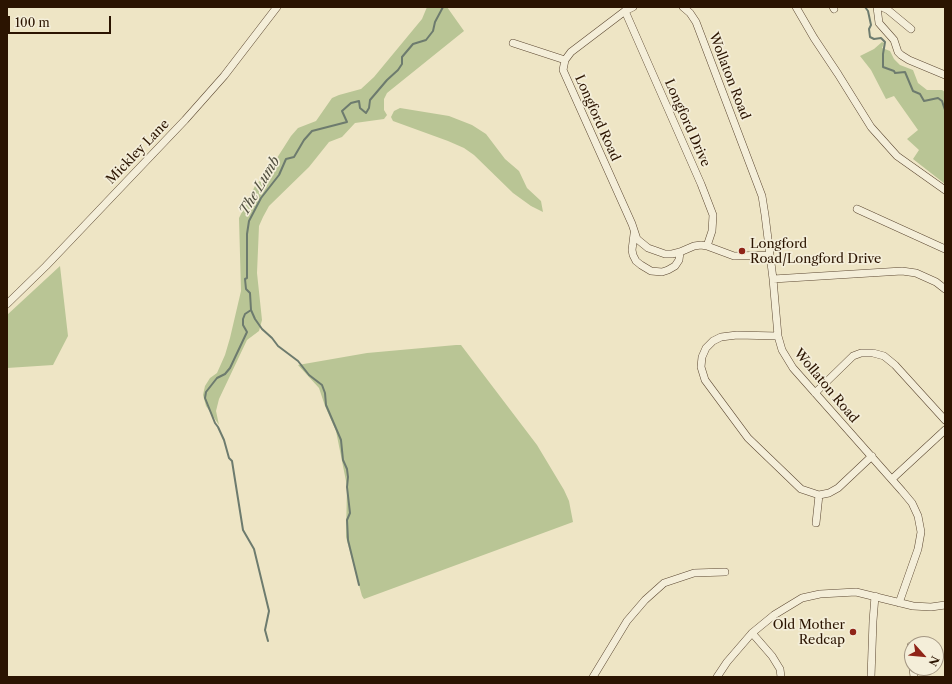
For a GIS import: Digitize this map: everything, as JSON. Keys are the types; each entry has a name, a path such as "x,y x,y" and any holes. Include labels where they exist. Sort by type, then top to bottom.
{"street":[{"name":"Mickley Lane","path":"7,304 46,266 185,120 224,76 277,7"},
{"path":"625,11 633,7"},
{"name":"Wollaton Road","path":"683,7 690,13 696,22 762,196 773,279 778,336 782,350 787,360 815,393 912,503 918,516 921,532 918,549 899,603"},
{"path":"796,7 871,127 897,156 945,190"},
{"path":"877,7 879,22 894,40 898,52 909,60 945,76"},
{"path":"882,7 888,10 911,29"},
{"name":"Longford Road","path":"625,11 570,52 565,60 563,70 632,224 637,239 641,244 648,248 665,254 680,252 694,246 707,246 734,256 770,255"},
{"name":"Longford Drive","path":"625,11 701,184 713,215 713,225 707,246"},
{"path":"513,43 565,60"},
{"path":"857,208 945,249"},
{"name":"Longford Road","path":"634,233 632,250 633,255 641,266 651,271 662,272 668,270 679,260 680,252"},
{"path":"773,279 902,271 916,273 945,288"},
{"path":"778,336 737,335 721,337 713,341 706,348 702,357 701,367 705,380 712,392 748,438 801,489 819,495 829,493 838,488 872,456"},
{"path":"815,393 853,356 862,353 873,353 884,356 895,365 945,420"},
{"path":"892,479 945,430"},
{"path":"816,523 819,495"},
{"path":"593,677 627,621 645,600 664,583 694,573 721,570"},
{"path":"717,677 727,662 752,633 774,615 802,598 820,594 856,592 899,603 931,607 945,605"},
{"path":"871,677 873,621 876,596"},
{"path":"752,633 772,656 780,669 781,677"}],"green space":[{"path":"427,7 447,7 464,31 387,93 384,99 384,110 387,115 384,119 355,123 342,137 329,142 309,167 269,206 263,217 259,226 257,273 262,320 259,331 247,340 219,399 216,411 219,425 206,406 203,395 205,386 210,378 217,373 225,355 241,291 239,218 255,186 270,169 291,136 298,128 316,121 332,98 361,89 374,77 422,19"},
{"path":"882,42 884,43 882,48 890,51 894,59 900,65 913,70 918,83 927,90 942,90 945,92 945,184 913,159 919,150 907,139 918,130 894,96 886,99 871,70 860,56 874,49"},
{"path":"400,108 449,116 472,125 486,134 505,159 519,171 527,188 541,201 543,212 531,206 513,193 474,155 464,148 393,121 391,117 394,111"},
{"path":"60,266 68,336 53,365 7,368 7,315"},
{"path":"461,345 537,445 564,490 569,501 573,522 364,599 346,537 347,486 336,431 319,388 298,365 367,353"}],"waterway":[{"name":"The Lumb","path":"359,585 348,540 347,520 350,513 347,487 348,477 347,469 343,460 341,440 326,405 325,393 322,385 309,375 298,361 278,346 255,319 251,310 250,293 246,289 245,279 247,278 247,234 249,221 261,198 279,175 286,159 294,157 304,140 312,131 347,122 342,111 351,103 359,101 360,108 366,113 369,108 370,100 402,64 402,57 413,44 426,40 433,31 435,22 443,7"},
{"path":"865,7 868,11 871,25 869,29 870,37 874,39 881,38 885,42 883,67 894,71 895,73 905,72 913,91 920,94 924,101 938,98 942,101 945,110"},
{"path":"251,310 245,314 243,319 243,325 247,332 230,368 225,374 217,378 206,392 205,398 224,440 229,458 232,461 243,530 254,549 269,611 265,630 268,641"}],"place":[{"name":"Longford Road/Longford Drive","path":"742,251"},
{"name":"Old Mother Redcap","path":"853,632"}]}
